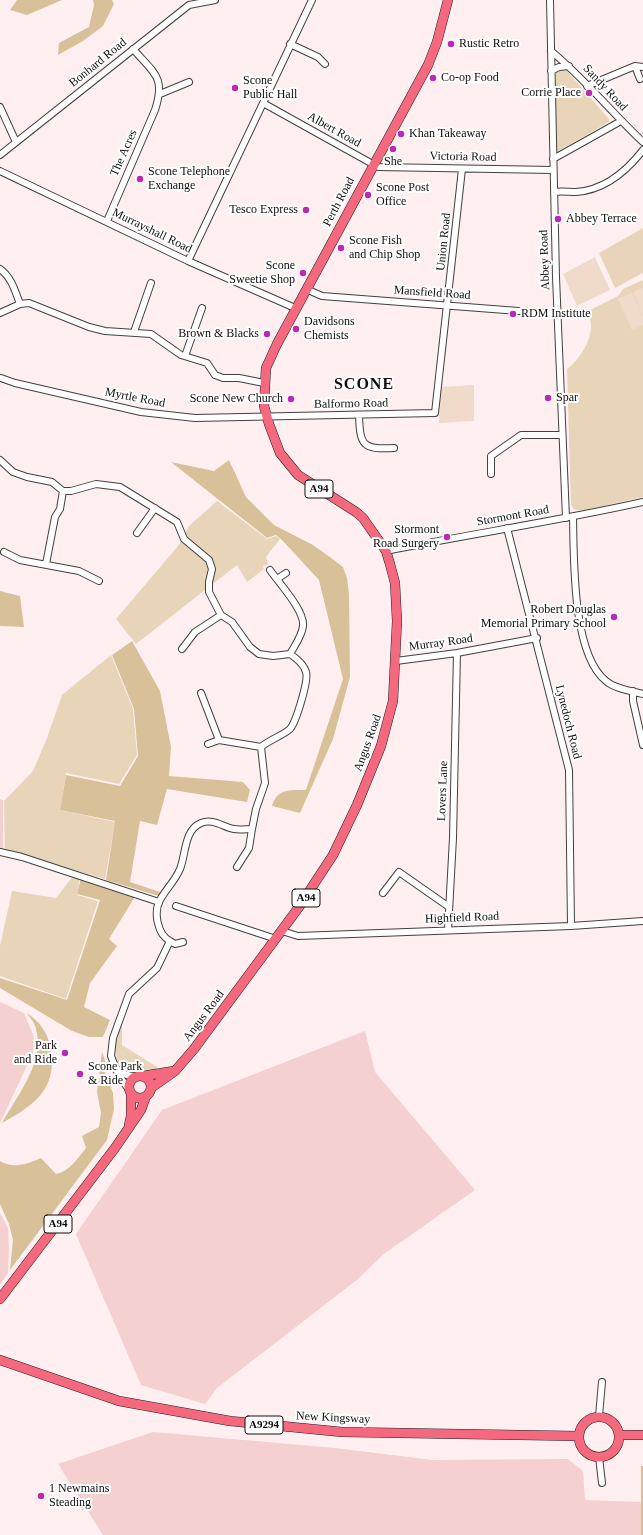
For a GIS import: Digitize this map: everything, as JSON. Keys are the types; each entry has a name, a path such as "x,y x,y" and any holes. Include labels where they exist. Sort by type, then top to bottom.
{"main road":[{"name":"Perth Road","path":"267,417 264,406 264,383 269,360 295,308 373,164 411,99 428,65 437,42 448,0"},
{"name":"Angus Road","path":"149,1092 175,1071 194,1049 279,935 323,872 357,805 388,726 393,701 396,661 397,600 395,584 386,551 373,531 356,512 305,481 290,467 278,448 267,417"},
{"path":"139,1077 175,1071"},
{"path":"130,1092 140,1098 149,1092 149,1081 139,1077"},
{"name":"A94","path":"127,1131 131,1116 129,1084 139,1077"},
{"name":"A94","path":"0,1299 127,1131 141,1110 149,1092"},
{"name":"New Kingsway","path":"0,1360 119,1401 230,1421 342,1432 578,1436"},
{"path":"599,1416 610,1420 618,1429 619,1435 616,1448 599,1457 587,1453 579,1442 578,1436 587,1420 599,1416"},
{"path":"619,1435 643,1435"}],"street":[{"name":"Bonhard Road","path":"0,155 189,5 215,0"},
{"path":"188,261 312,0"},
{"name":"Abbey Road","path":"550,0 553,170 566,518"},
{"path":"290,44 316,56 325,64"},
{"path":"133,49 157,79 160,86 160,94 189,82"},
{"name":"Sandy Road","path":"551,51 569,66 643,142"},
{"name":"Sandy Road","path":"551,71 559,67 569,66"},
{"path":"635,66 640,80"},
{"path":"587,86 635,66 643,67"},
{"name":"The Acres","path":"107,221 155,110 160,94"},
{"name":"Albert Road","path":"263,103 373,164"},
{"path":"0,107 16,142"},
{"path":"553,159 621,121"},
{"path":"554,192 585,191 609,183 630,167 643,150"},
{"name":"Victoria Road","path":"373,164 378,167 553,170"},
{"name":"Union Road","path":"436,413 462,169"},
{"name":"Murrayshall Road","path":"0,171 188,261 295,308"},
{"path":"0,269 6,273 13,283 20,304"},
{"path":"134,332 151,283"},
{"name":"Mansfield Road","path":"306,289 322,296 448,304 558,314"},
{"path":"0,313 20,304 30,303 89,327 105,331 151,334 185,356 207,363 215,375 223,378 239,378 264,383"},
{"path":"185,356 202,308"},
{"name":"Myrtle Road","path":"1,378 15,383 141,412 195,418 267,417"},
{"name":"Balformo Road","path":"267,417 436,413"},
{"path":"359,415 360,431 365,444 373,448 394,448"},
{"path":"491,474 491,456 521,435 562,435"},
{"path":"0,460 13,472 26,477 52,482 63,491 71,491 96,484 120,487 177,522 184,539 209,560 212,569 209,582 209,592 221,614 232,622 250,647 259,654 273,656 290,654 299,660 306,672 305,686 295,720 290,729 261,748 219,740 208,744"},
{"path":"46,564 55,517 60,509 63,491"},
{"name":"Stormont Road","path":"386,551 507,528 573,518 643,502"},
{"path":"136,533 155,508"},
{"path":"573,518 574,586 583,635 590,659 597,673 607,682 643,694"},
{"name":"Lynedoch Road","path":"507,528 569,770 571,926"},
{"path":"4,552 20,560 80,571 99,581"},
{"path":"270,570 302,615 303,625 301,636 290,654"},
{"path":"277,580 286,573"},
{"path":"182,649 195,632 221,614"},
{"name":"Murray Road","path":"396,661 457,653 536,638"},
{"name":"Lovers Lane","path":"448,930 453,838 457,653"},
{"path":"633,691 633,701 643,745"},
{"path":"201,693 219,740"},
{"path":"236,867 249,848 256,809 265,783 261,748"},
{"path":"183,942 175,944 162,935 159,929 159,902 176,876 188,836 200,823 208,822 234,829 252,829"},
{"path":"0,852 22,857 159,902"},
{"path":"383,892 399,872 449,907"},
{"name":"Highfield Road","path":"176,906 279,935 298,936 571,926 643,921"},
{"path":"130,1092 111,1056 112,1045 127,998 135,988 157,968 170,941"},
{"path":"116,1068 124,1074 139,1077"},
{"path":"599,1416 602,1382"},
{"path":"599,1457 602,1483"}],"shaded area":[{"path":"17,0 62,0 27,15 10,10"},
{"path":"93,0 112,0 114,4 103,26 83,41 58,55 59,43 89,27 94,5"},
{"path":"560,70 567,71 609,119 609,122 555,153 553,76"},
{"path":"643,228 643,273 615,288 599,253"},
{"path":"595,257 610,290 577,306 563,274"},
{"path":"643,280 643,497 585,510 575,510 571,505 567,369 580,356 587,344 591,326 588,311 618,296 623,289"},
{"path":"643,288 643,316 633,292"},
{"path":"632,293 643,317 643,325 632,330 618,299"},
{"path":"474,385 474,421 439,423 440,387"},
{"path":"229,460 246,497 274,525 313,545 330,557 343,567 347,578 349,594 350,677 333,739 300,813 272,806 277,796 285,791 306,790 343,679 319,580 276,535 267,538 171,462 214,471"},
{"path":"217,501 267,539 276,536 280,539 266,557 268,564 263,566 264,569 247,582 237,565 136,644 116,619 178,546 189,526"},
{"path":"0,591 20,596 24,627 0,626"},
{"path":"132,641 160,691 171,747 169,776 243,782 250,790 247,802 167,789 157,825 140,821 130,882 160,892 159,896 106,880 115,821 60,810 66,775 120,786 138,756 134,709 112,655"},
{"path":"111,655 133,709 137,755 119,784 66,773 60,810 115,822 105,879 5,850 4,801 33,771 47,738 62,695"},
{"path":"0,799 3,800 3,850 0,854"},
{"path":"73,876 80,878 77,895 98,901 66,999 0,976 0,946 12,891 56,898"},
{"path":"81,878 136,895 109,939 117,946 90,983 84,1007 110,1020 103,1037 89,1037 72,1031 0,988 0,978 67,1000 100,900 77,894"},
{"path":"0,1002 24,1013 34,1037 33,1053 0,1123"},
{"path":"27,1013 40,1025 48,1038 52,1064 50,1076 46,1086 33,1103 2,1123 22,1090 37,1054 38,1041 36,1029"},
{"path":"122,1024 122,1045 157,1067 156,1070 129,1071 117,1061 115,1042"},
{"path":"365,1031 375,1072 475,1190 385,1253 358,1279 217,1388 205,1404 141,1385 76,1234 162,1110"},
{"path":"102,1052 105,1060 104,1070 113,1093 114,1109 107,1140 10,1270 13,1240 9,1224 0,1204 0,1161 10,1165 20,1165 41,1158 56,1174 73,1164 86,1148 82,1136 99,1127 101,1113 97,1092"},
{"path":"0,1213 8,1228 9,1248 8,1273 0,1285"},
{"path":"153,1432 335,1448 433,1460 568,1459 583,1471 585,1500 641,1502 641,1535 103,1535 58,1464"},
{"path":"641,1466 643,1466 643,1535 641,1535"}],"place":[{"name":"Rustic Retro","path":"451,44"},
{"name":"Co-op Food","path":"433,78"},
{"name":"Scone Public Hall","path":"235,88"},
{"name":"Corrie Place","path":"589,93"},
{"name":"Khan Takeaway","path":"401,134"},
{"name":"She","path":"393,149"},
{"name":"Scone Telephone Exchange","path":"140,179"},
{"name":"Scone Post Office","path":"368,195"},
{"name":"Tesco Express","path":"306,210"},
{"name":"Abbey Terrace","path":"558,219"},
{"name":"Scone Fish and Chip Shop","path":"341,248"},
{"name":"Scone Sweetie Shop","path":"303,273"},
{"name":"RDM Institute","path":"513,314"},
{"name":"Davidsons Chemists","path":"296,329"},
{"name":"Brown & Blacks","path":"267,334"},
{"name":"Spar","path":"548,398"},
{"name":"Scone New Church","path":"291,399"},
{"name":"Stormont Road Surgery","path":"447,537"},
{"name":"Robert Douglas Memorial Primary School","path":"614,617"},
{"name":"Park and Ride","path":"65,1053"},
{"name":"Scone Park & Ride","path":"80,1074"},
{"name":"1 Newmains Steading","path":"41,1496"}],"district":[{"name":"SCONE","path":"364,385"}]}
